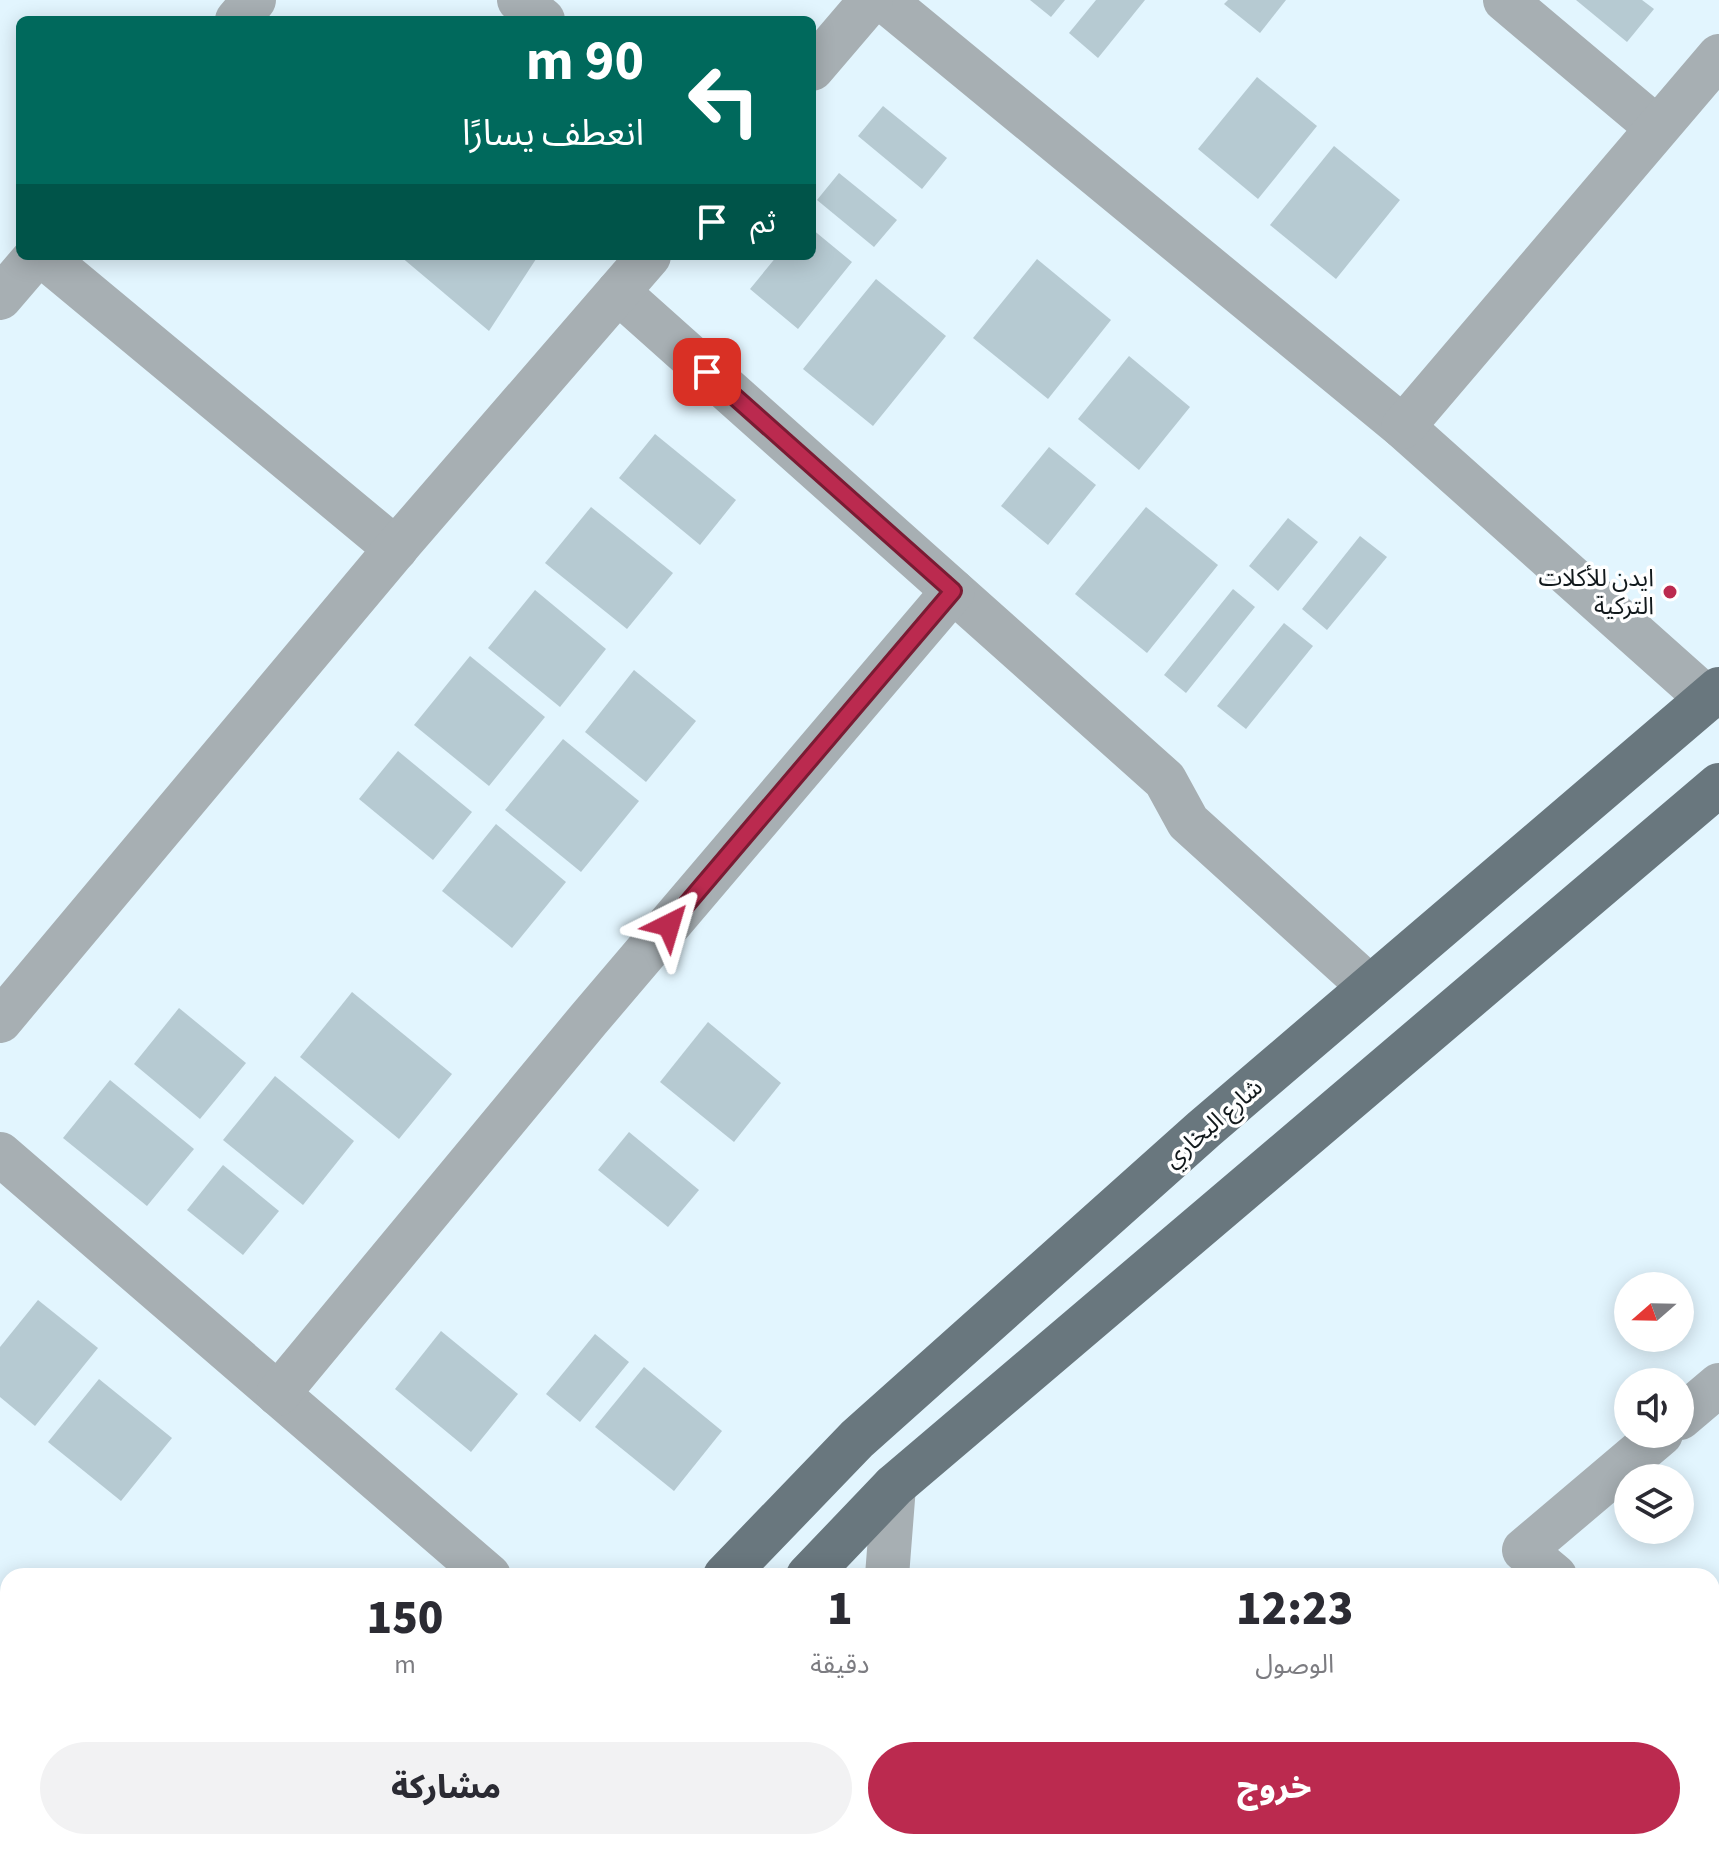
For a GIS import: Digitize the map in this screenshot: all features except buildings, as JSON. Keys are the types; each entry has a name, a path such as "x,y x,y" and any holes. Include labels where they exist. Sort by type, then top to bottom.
{"main road":[{"name":"شارع البخاري","path":"733,1568 857,1439 1204,1129 1713,694"},
{"path":"816,1568 894,1486 1719,785"}],"street":[{"path":"240,16 254,0"},
{"path":"519,0 538,16"},
{"path":"816,64 871,0"},
{"path":"884,0 1403,427 1713,694"},
{"path":"1505,0 1656,127"},
{"path":"1403,427 1719,56"},
{"path":"0,298 33,260"},
{"path":"48,260 396,549"},
{"path":"0,1021 396,549 646,260"},
{"path":"618,292 1165,780 1188,822 1370,987"},
{"path":"278,1394 588,1020 953,591"},
{"path":"0,1154 480,1568"},
{"path":"1694,1406 1719,1385"},
{"path":"1545,1568 1524,1550 1644,1448"},
{"path":"888,1568 894,1486"}],"place":[{"name":"ايدن للأكلات التركية","path":"1670,592"}],"route":[{"path":"669,925 953,591 707,372"}]}
